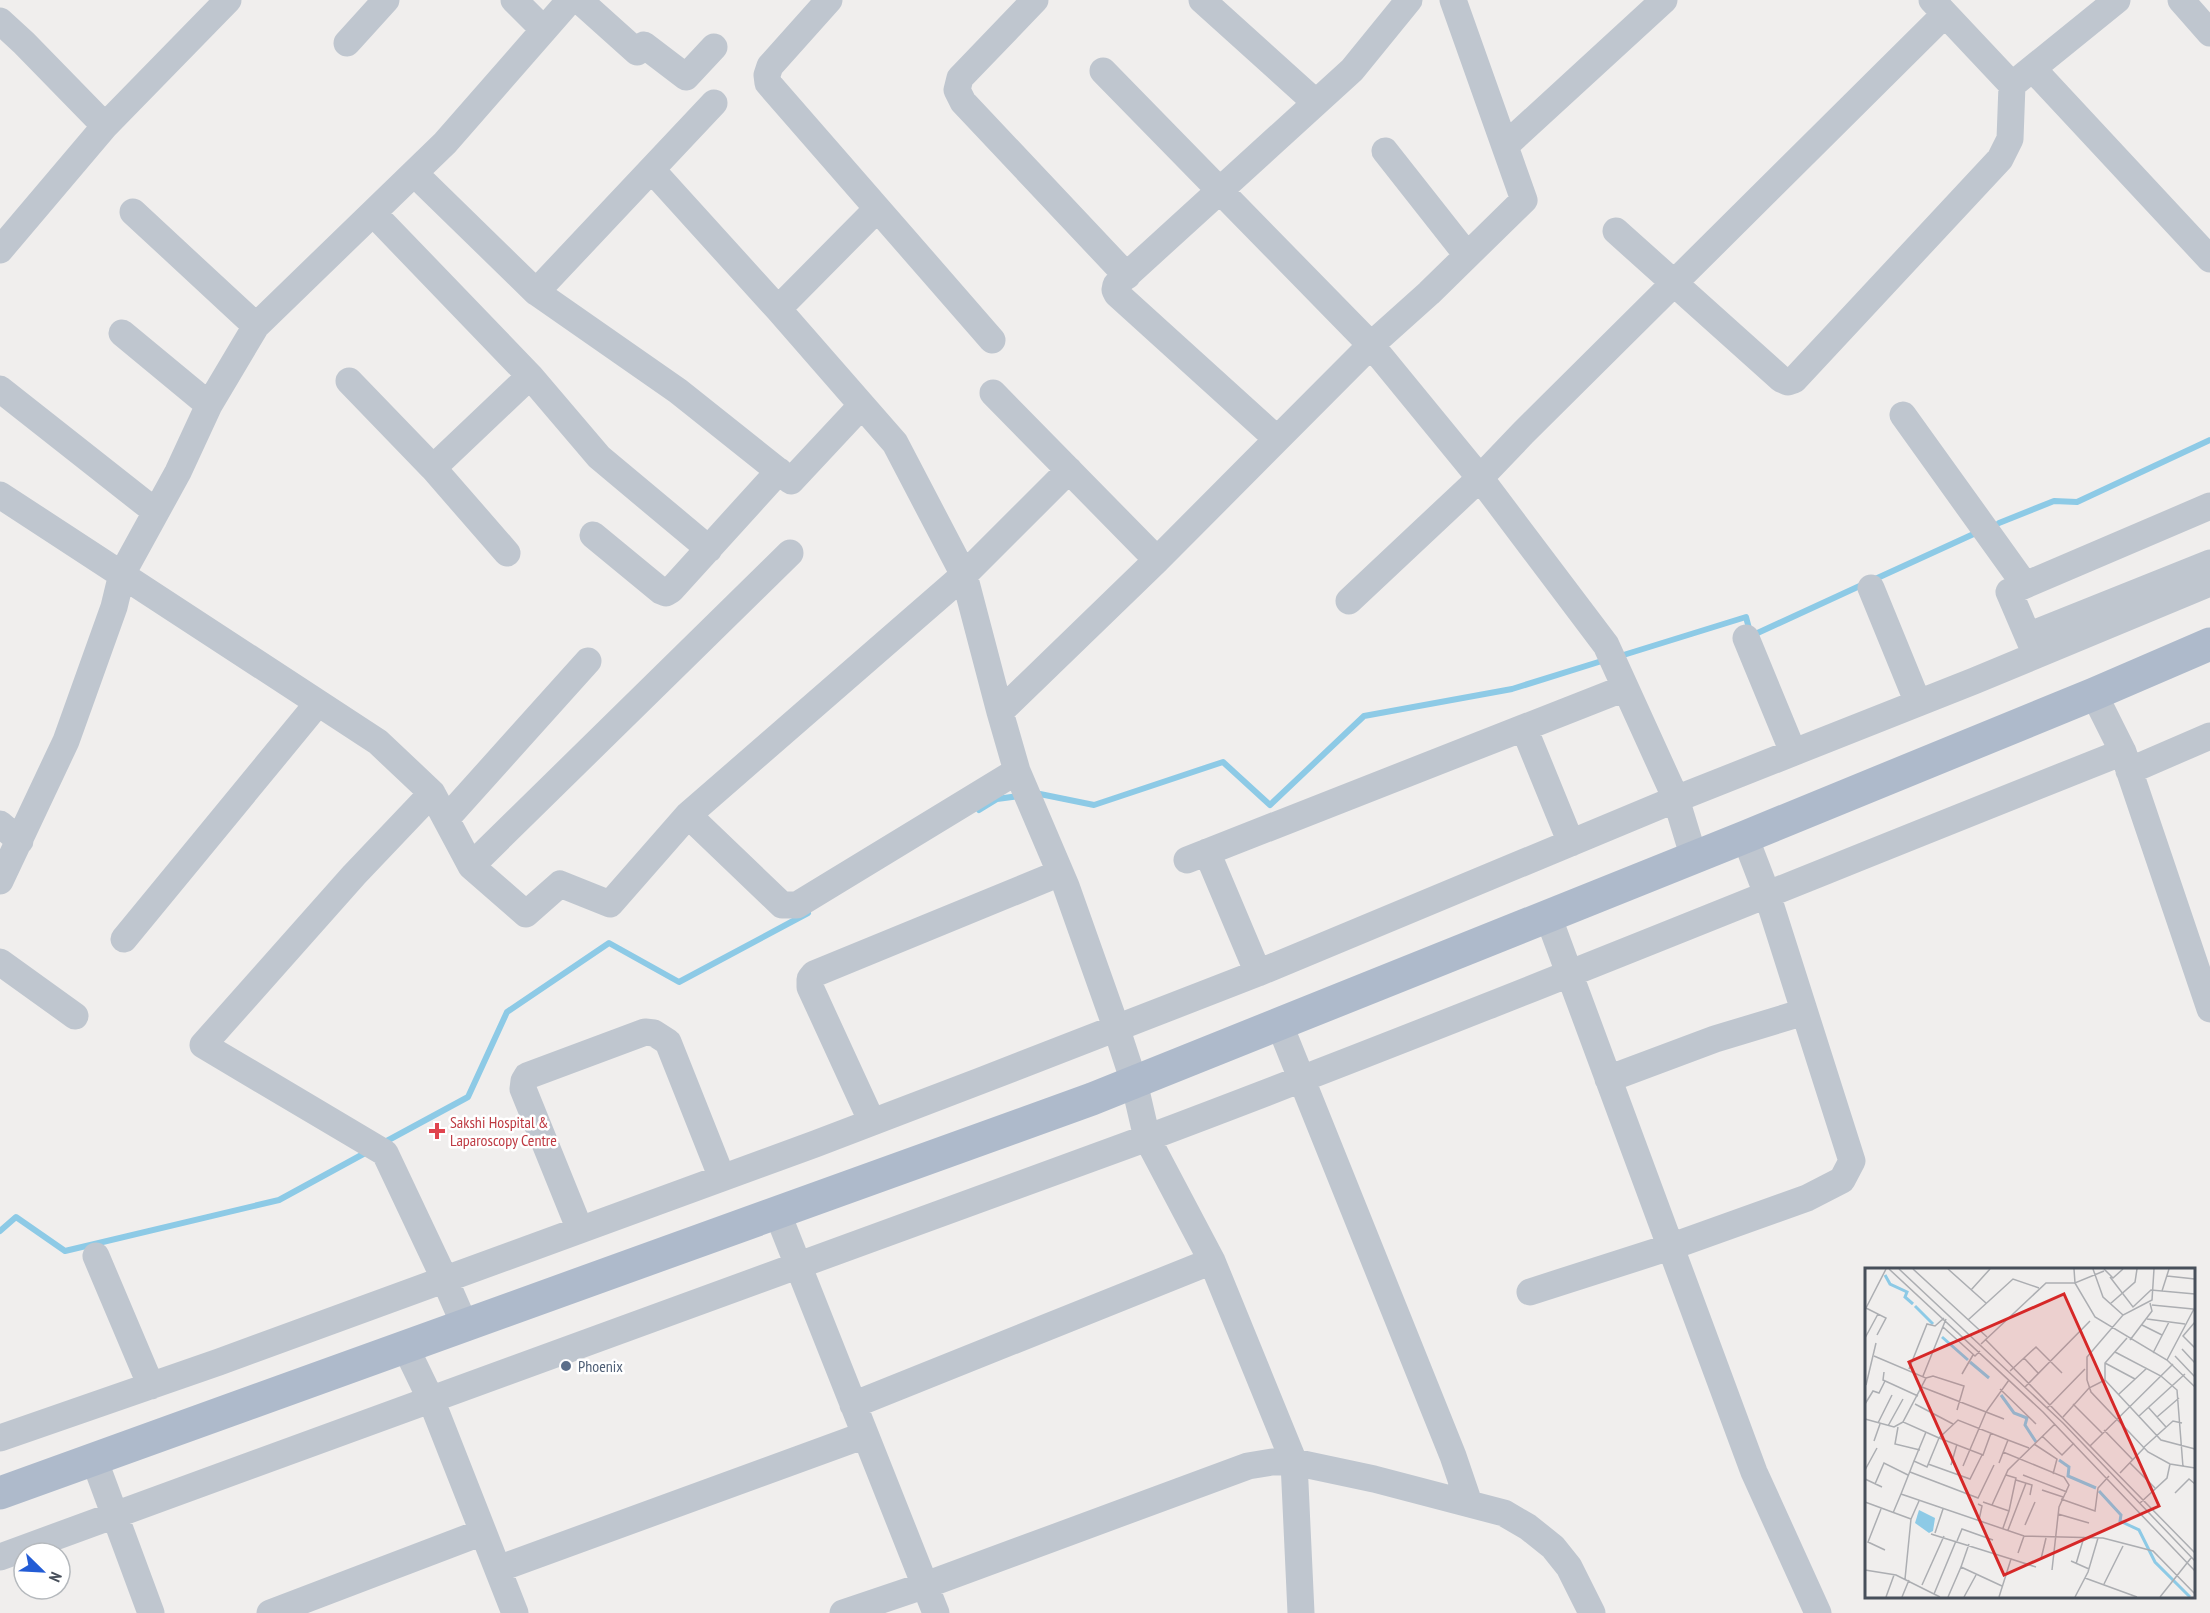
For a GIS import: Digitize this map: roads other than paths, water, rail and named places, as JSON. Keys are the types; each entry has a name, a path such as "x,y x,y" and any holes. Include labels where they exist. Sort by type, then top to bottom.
{"main road":[{"path":"0,1493 1134,1082 1694,858 2210,644"}],"street":[{"path":"0,250 105,126 228,0"},
{"path":"347,43 386,0"},
{"path":"514,0 544,30"},
{"path":"0,881 10,833 66,741 114,607 122,574 178,472 209,405 256,326 445,143 570,0"},
{"path":"579,0 637,52 644,45 686,77 714,47"},
{"path":"829,0 770,66 767,75 768,83 992,340"},
{"path":"1035,0 960,78 957,90 963,102 1127,276"},
{"path":"1202,0 1315,102"},
{"path":"1277,439 1114,290 1116,285 1218,190 1352,70 1409,0"},
{"path":"1000,712 1157,560 1371,345 1429,293 1524,200 1454,0"},
{"path":"1506,145 1664,0"},
{"path":"1616,231 1782,379 1788,382 1794,380 2000,159 2010,139 2023,77 2117,0"},
{"path":"2181,0 2210,33"},
{"path":"1349,601 1480,478 1676,283 1939,7 2023,77 2210,259"},
{"path":"0,21 105,126"},
{"path":"1103,71 1371,345 1480,478 1616,666 1676,799 1694,858"},
{"path":"536,292 714,103"},
{"path":"1384,151 1467,255"},
{"path":"652,170 896,443 964,575 1017,771 1060,873 1116,1027 1134,1082 1147,1138 1212,1262 1294,1462 1301,1613"},
{"path":"414,173 536,292 678,392 791,481 862,405"},
{"path":"778,309 877,209"},
{"path":"133,212 256,326"},
{"path":"373,213 530,376 599,457 709,549"},
{"path":"123,333 209,405"},
{"path":"433,468 530,376"},
{"path":"349,381 433,468 507,553"},
{"path":"0,389 156,512"},
{"path":"993,393 1157,560"},
{"path":"1903,415 2025,585"},
{"path":"0,495 378,742 432,793 471,866 526,914 560,884 610,904 688,815 964,575 1069,470"},
{"path":"593,535 661,591 666,592 671,590 779,471"},
{"path":"2032,646 2009,592 2210,506"},
{"path":"471,866 790,553"},
{"path":"0,1438 151,1386 722,1178 1258,973 1676,799 1918,703 2032,646 2210,563"},
{"path":"2032,646 2210,583"},
{"path":"1871,588 1918,703"},
{"path":"1746,638 1793,752"},
{"path":"446,819 588,661"},
{"path":"1258,973 1197,856 1524,728 1616,666"},
{"path":"2094,694 2126,761 2210,1009"},
{"path":"124,939 318,703"},
{"path":"1524,728 1571,843"},
{"path":"0,1557 432,1402 1147,1138 1767,894 2126,761 2210,736"},
{"path":"688,815 782,905 797,905 1017,771"},
{"path":"432,793 354,875 203,1046 385,1153 465,1326"},
{"path":"1530,1292 1670,1247 1807,1198 1842,1180 1852,1161 1767,894 1745,837"},
{"path":"872,1122 810,987 810,979 814,974 1060,873"},
{"path":"1548,916 1754,1472 1818,1613"},
{"path":"0,962 75,1016"},
{"path":"1608,1079 1715,1039 1804,1012"},
{"path":"1279,1023 1453,1456 1468,1503"},
{"path":"580,1230 523,1089 524,1081 527,1076 634,1036 645,1032 654,1033 668,1042 722,1178"},
{"path":"777,1212 936,1613"},
{"path":"96,1256 151,1386"},
{"path":"853,1406 1212,1262"},
{"path":"405,1346 432,1402 515,1613"},
{"path":"498,1569 865,1435"},
{"path":"94,1459 151,1613"},
{"path":"843,1613 926,1585 1248,1466 1294,1462 1504,1513 1528,1527 1553,1548 1569,1567 1592,1613"},
{"path":"270,1613 483,1532"}],"waterway":[{"path":"1999,523 2054,501 2077,502 2210,440"},
{"path":"1873,580 1978,532"},
{"path":"1617,657 1746,617 1751,636 1864,584"},
{"path":"1035,793 1094,805 1223,762 1270,805 1364,716 1512,689 1605,660"},
{"path":"979,810 997,799 1019,796"},
{"path":"383,1143 468,1097 507,1012 609,943 679,982 808,913"},
{"path":"0,1231 16,1217 65,1251 279,1200 367,1152"}],"place":[{"name":"Sakshi Hospital & Laparoscopy Centre","path":"437,1131"},
{"name":"Phoenix","path":"566,1366"}]}
